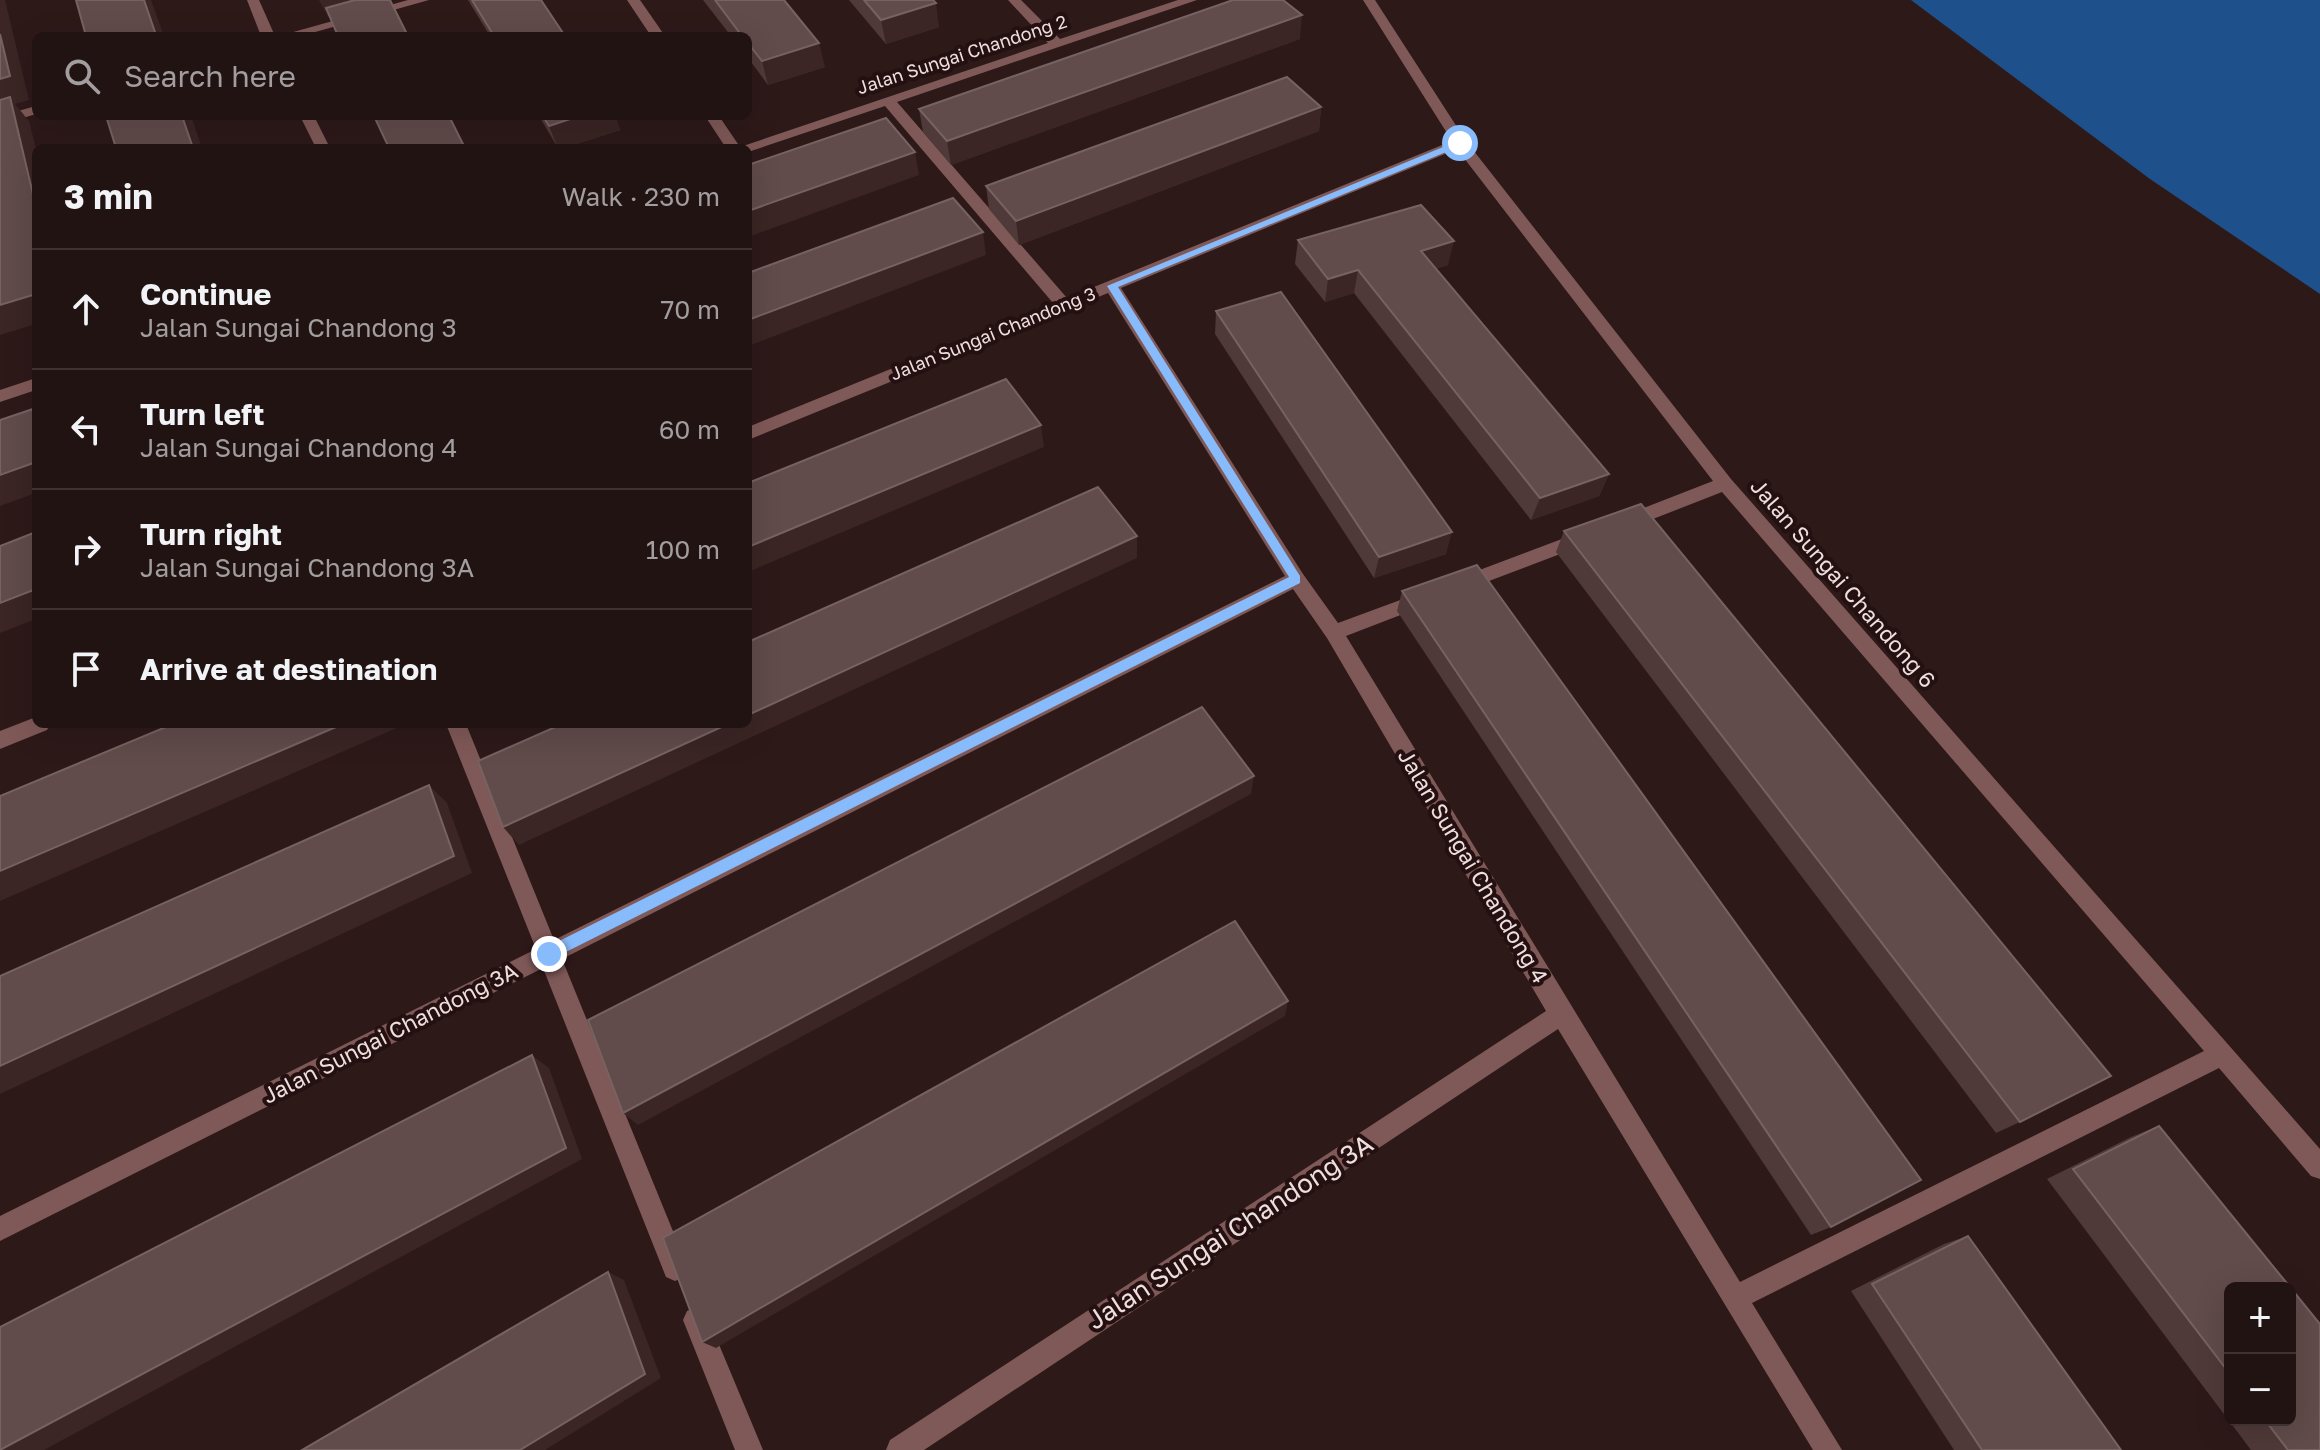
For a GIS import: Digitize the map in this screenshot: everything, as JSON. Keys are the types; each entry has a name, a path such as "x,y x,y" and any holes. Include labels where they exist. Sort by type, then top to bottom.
{"street":[{"path":"253,0 266,32"},
{"path":"301,32 423,0"},
{"path":"633,0 655,32"},
{"path":"1014,0 1057,44"},
{"name":"Jalan Sungai Chandong 2","path":"752,146 1191,0"},
{"name":"Jalan Sungai Chandong 6","path":"1369,0 1460,143 1725,484 2320,1167"},
{"path":"888,101 1064,305"},
{"path":"0,121 32,111"},
{"path":"309,120 321,144"},
{"path":"715,120 730,144"},
{"name":"Jalan Sungai Chandong 3","path":"752,432 1460,143"},
{"name":"Jalan Sungai Chandong 4","path":"1112,286 1296,579 1334,633 1561,1014 1828,1450"},
{"path":"0,396 32,385"},
{"path":"1334,633 1725,484"},
{"name":"Jalan Sungai Chandong 3A","path":"0,1229 1296,579"},
{"path":"0,740 32,727"},
{"path":"458,728 749,1450"},
{"name":"Jalan Sungai Chandong 3A","path":"900,1450 1561,1014"},
{"path":"1735,1298 2221,1055"}],"water":[{"path":"1911,0 2320,0 2320,294 2150,179"}],"building":[{"path":"76,0 144,0 155,32 85,32"},
{"path":"355,0 390,0 406,32 336,32 326,8"},
{"path":"472,0 541,0 562,32 492,32"},
{"path":"715,0 784,0 819,43 762,61 752,48 752,32 739,32"},
{"path":"864,0 933,0 936,3 881,20"},
{"path":"1233,0 1283,0 1302,15 947,141 919,109"},
{"path":"0,34 10,76 0,79"},
{"path":"1287,77 1321,107 1016,221 986,186"},
{"path":"10,97 32,190 32,295 0,305 0,100"},
{"path":"886,118 915,152 752,210 752,164"},
{"path":"107,120 183,120 192,144 115,144"},
{"path":"376,120 451,120 463,144 387,144"},
{"path":"545,120 567,120 549,126"},
{"path":"953,198 983,232 752,319 752,272"},
{"path":"1421,205 1454,241 1421,251 1609,474 1540,498 1358,270 1328,279 1298,240"},
{"path":"1281,292 1452,532 1379,557 1216,311"},
{"path":"1006,379 1041,425 752,545 752,481"},
{"path":"32,409 32,463 0,475 0,420"},
{"path":"1098,487 1137,536 752,713 752,640"},
{"path":"1641,504 2111,1076 2020,1122 1564,531"},
{"path":"32,534 32,591 0,603 0,546"},
{"path":"1477,565 1921,1180 1831,1227 1402,591"},
{"path":"1202,707 1254,776 623,1113 588,1020"},
{"path":"163,728 334,728 0,871 0,796"},
{"path":"553,728 719,728 503,827 478,761"},
{"path":"429,785 454,856 0,1066 0,976"},
{"path":"1235,921 1288,1001 702,1342 663,1238"},
{"path":"532,1055 566,1148 0,1450 0,1327"},
{"path":"2159,1126 2286,1282 2224,1282 2224,1366 2073,1169"},
{"path":"1968,1236 2121,1450 1982,1450 1872,1284"},
{"path":"608,1272 645,1374 520,1450 302,1450"},
{"path":"2296,1294 2320,1324 2320,1450 2288,1450 2270,1426 2296,1426"}],"route":[{"path":"549,954 1296,579 1112,286 1460,143"}]}
